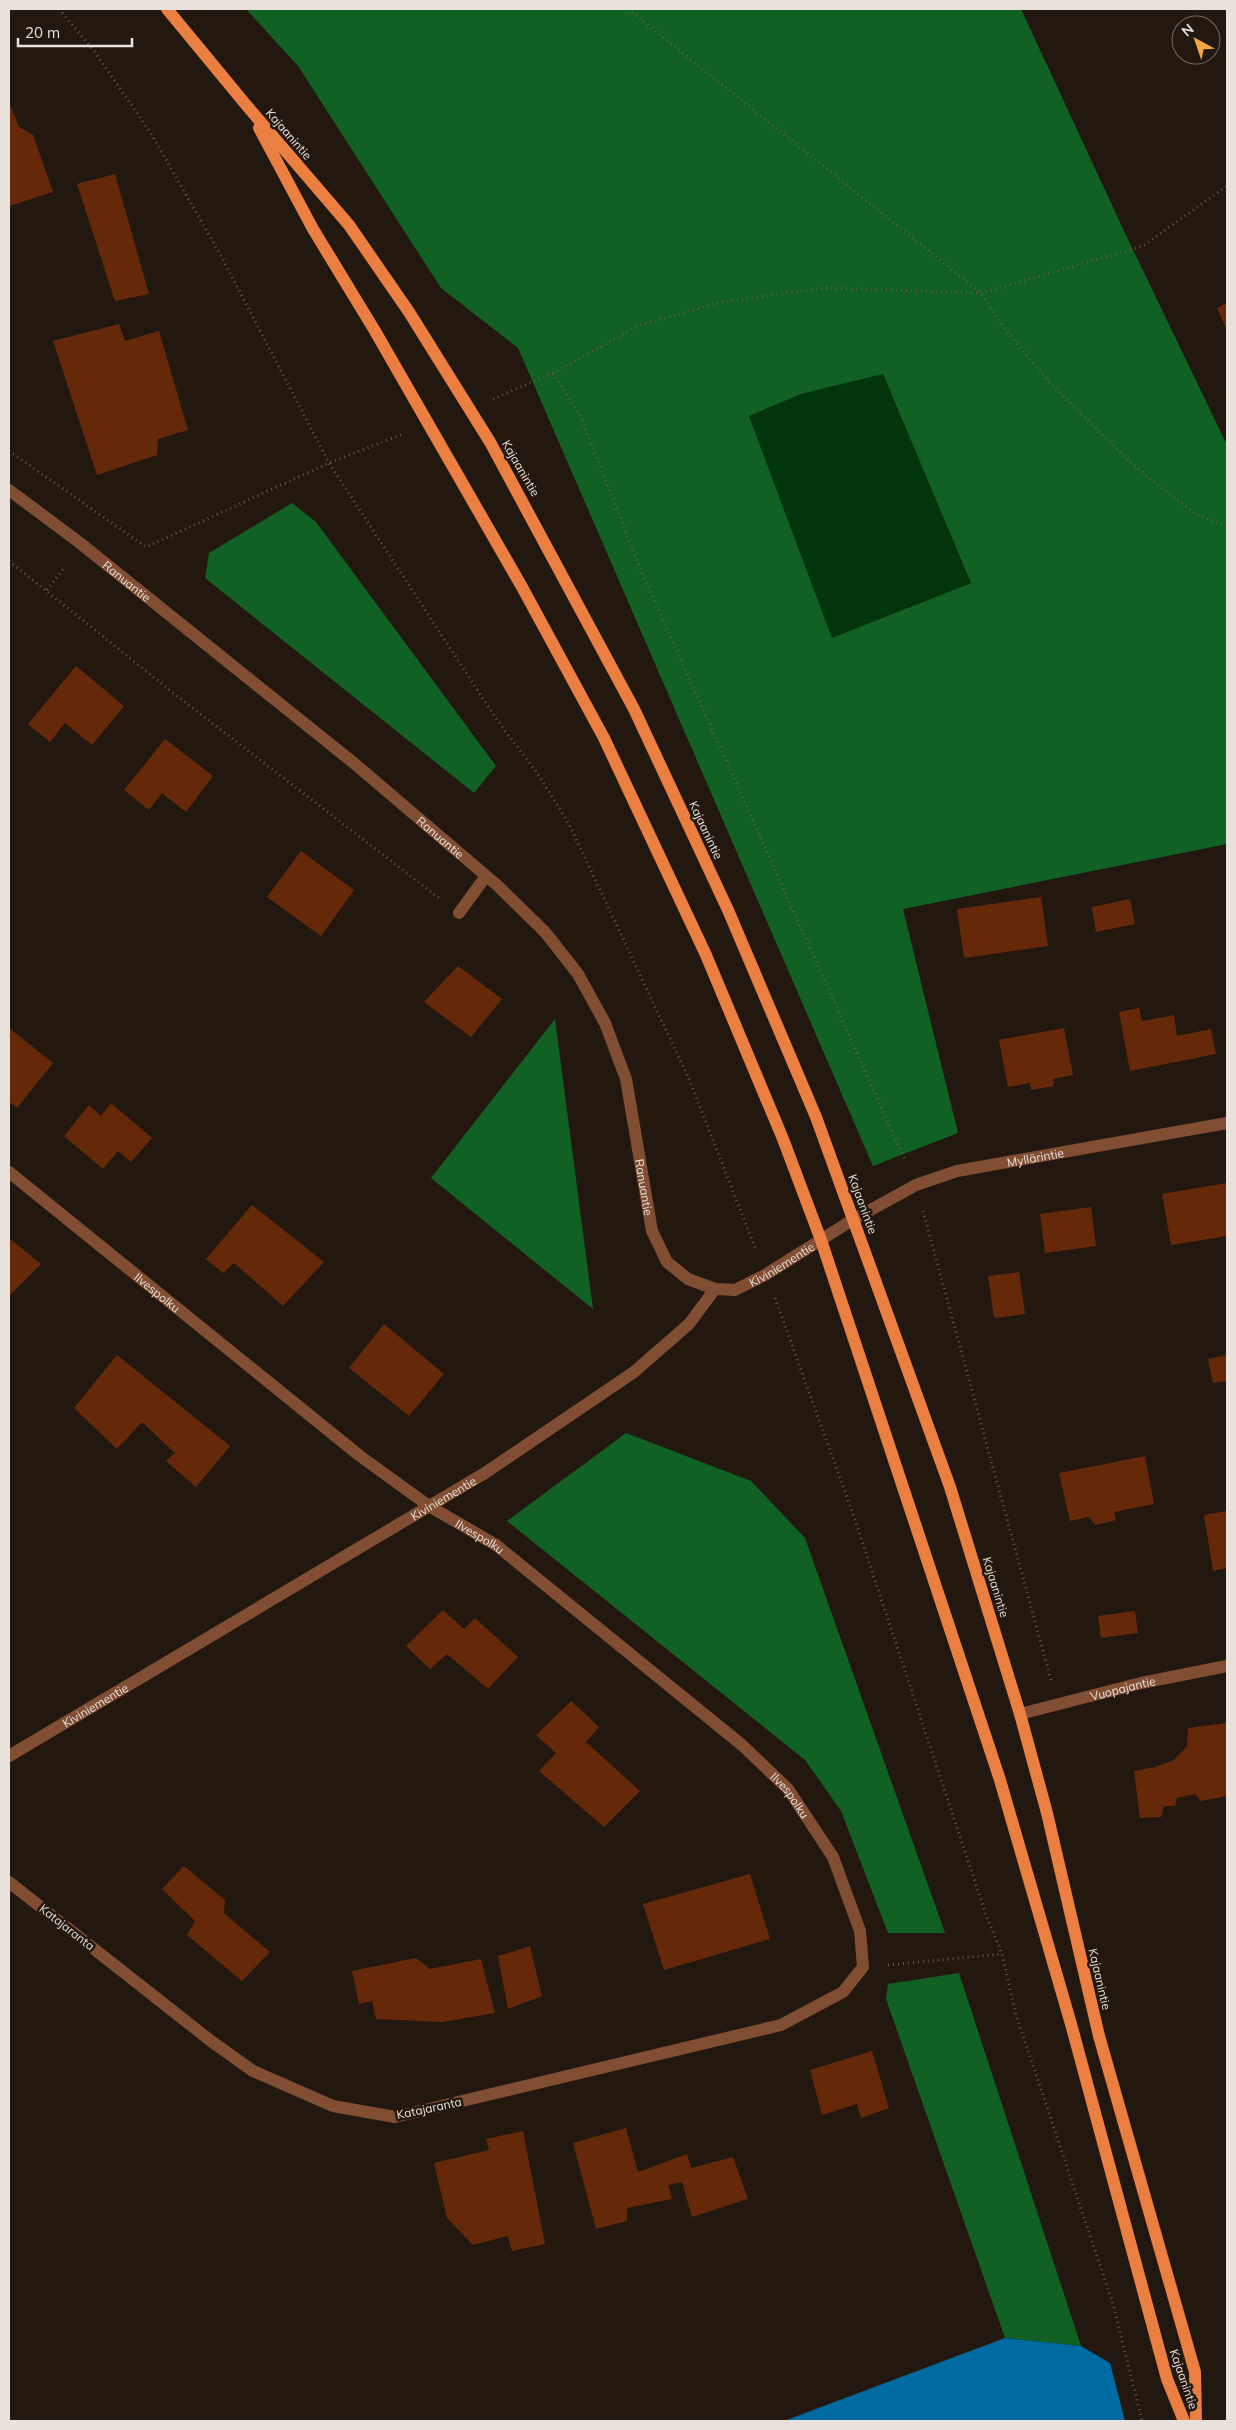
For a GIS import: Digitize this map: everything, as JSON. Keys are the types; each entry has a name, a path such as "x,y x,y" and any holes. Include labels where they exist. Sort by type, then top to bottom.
{"main road":[{"name":"Kajaanintie","path":"167,9 349,225 409,312 490,442 527,507 634,708 728,910 816,1117 950,1486 1020,1714 1047,1813 1098,2036 1195,2372 1196,2421"},
{"name":"Kajaanintie","path":"247,106 313,229 375,331 522,587 604,738 706,955 783,1139 821,1240 1000,1780 1071,2024 1167,2379 1184,2421"}],"street":[{"name":"Ranuantie","path":"9,490 80,543 355,764 486,876 545,932 578,974 605,1023 626,1079 652,1231 667,1262 688,1279 715,1289"},
{"path":"459,913 486,876"},
{"name":"Myllärintie","path":"854,1219 916,1185 957,1171 1227,1123"},
{"name":"Ilvespolku","path":"9,1172 360,1456 429,1506 496,1545 742,1745 788,1789 833,1857 860,1931 863,1968"},
{"name":"Kiviniementie","path":"9,1756 485,1474 634,1372 688,1324 715,1289 735,1290 765,1275 854,1219"},
{"name":"Vuopajantie","path":"1020,1714 1141,1683 1227,1666"},
{"name":"Katajaranta","path":"9,1882 211,2041 253,2071 333,2106 395,2117 781,2025 843,1992 863,1968"}],"path":[{"path":"59,9 95,52 152,135 221,256 330,463 497,720 538,774 569,824 689,1079 748,1230"},
{"path":"628,9 981,293 1002,325 1049,382 1131,463 1195,514 1227,526"},
{"path":"487,401 553,373 640,325 722,302 824,288 981,293 1143,246 1227,186"},
{"path":"553,373 580,416 642,571 916,1185 1058,1705"},
{"path":"9,451 146,547 330,463 408,432"},
{"path":"9,561 172,692 459,913"},
{"path":"47,590 63,569"},
{"path":"765,1275 792,1340 852,1511 986,1915 1002,1954 1016,2015 1113,2304 1142,2421"},
{"path":"863,1968 1002,1954"}],"green space":[{"path":"246,9 1021,9 1124,231 1227,445 1227,844 903,909 958,1133 873,1166 518,348 441,288 298,66","holes":["883,374 971,583 832,638 749,416 801,394"]},
{"path":"883,374 971,583 832,638 749,416 801,394"},
{"path":"292,503 316,522 496,766 474,793 205,578 209,553"},
{"path":"555,1019 593,1309 431,1178"},
{"path":"626,1433 751,1481 805,1538 945,1933 888,1933 841,1811 805,1760 507,1521"},
{"path":"959,1973 1081,2346 1005,2338 886,1999 888,1984"}],"water":[{"path":"1005,2338 1081,2346 1110,2363 1125,2421 784,2421"}],"building":[{"path":"9,103 19,127 33,135 53,192 9,206"},
{"path":"115,174 149,294 115,301 77,184"},
{"path":"1227,303 1227,330 1217,308"},
{"path":"119,324 125,341 159,331 188,430 158,439 157,455 97,475 53,341"},
{"path":"76,666 124,706 92,745 65,723 50,742 28,724"},
{"path":"165,739 213,776 186,812 162,793 149,810 124,790"},
{"path":"301,851 354,890 321,936 267,897"},
{"path":"1041,897 1048,946 964,958 957,909"},
{"path":"1130,899 1135,924 1096,932 1092,907"},
{"path":"458,966 502,999 471,1037 424,1002"},
{"path":"1139,1008 1142,1021 1174,1015 1177,1036 1211,1029 1216,1054 1130,1071 1119,1012"},
{"path":"9,1028 53,1063 17,1108 9,1102"},
{"path":"1064,1028 1073,1075 1053,1079 1054,1086 1031,1090 1030,1083 1008,1087 999,1040"},
{"path":"111,1103 152,1138 131,1162 118,1151 103,1169 64,1136 89,1105 101,1116"},
{"path":"1227,1183 1227,1236 1171,1245 1162,1194"},
{"path":"252,1205 324,1262 283,1306 234,1263 223,1273 206,1259"},
{"path":"1091,1207 1096,1246 1045,1253 1040,1214"},
{"path":"9,1238 41,1264 9,1296"},
{"path":"1019,1272 1025,1314 994,1318 988,1276"},
{"path":"384,1324 444,1374 409,1416 349,1368"},
{"path":"117,1355 230,1446 196,1487 166,1461 175,1453 142,1422 117,1449 74,1408"},
{"path":"1227,1355 1227,1381 1213,1383 1208,1359"},
{"path":"1145,1456 1154,1504 1114,1512 1116,1520 1095,1525 1089,1517 1070,1521 1059,1473"},
{"path":"1227,1511 1227,1568 1213,1571 1204,1515"},
{"path":"443,1610 464,1629 475,1618 518,1657 488,1689 447,1654 430,1669 406,1646"},
{"path":"1135,1611 1138,1633 1101,1638 1098,1616"},
{"path":"571,1701 599,1727 586,1742 640,1791 604,1827 539,1771 556,1753 536,1735"},
{"path":"1227,1723 1227,1796 1201,1801 1195,1794 1177,1798 1175,1806 1164,1806 1161,1817 1140,1818 1134,1771 1155,1767 1174,1760 1187,1746 1188,1728"},
{"path":"184,1866 225,1900 224,1913 270,1952 242,1981 187,1935 195,1921 162,1889"},
{"path":"750,1874 770,1939 664,1970 643,1904"},
{"path":"530,1946 542,1996 508,2009 498,1956"},
{"path":"416,1958 430,1969 481,1959 495,2013 443,2022 376,2019 372,2001 359,2004 352,1971"},
{"path":"872,2051 889,2108 861,2118 857,2104 822,2115 810,2070"},
{"path":"626,2128 638,2172 687,2154 691,2168 733,2157 748,2199 692,2217 682,2182 668,2185 672,2199 627,2208 627,2221 596,2229 573,2143"},
{"path":"523,2131 545,2244 512,2251 508,2236 473,2245 447,2218 434,2163 489,2150 486,2139"}]}
